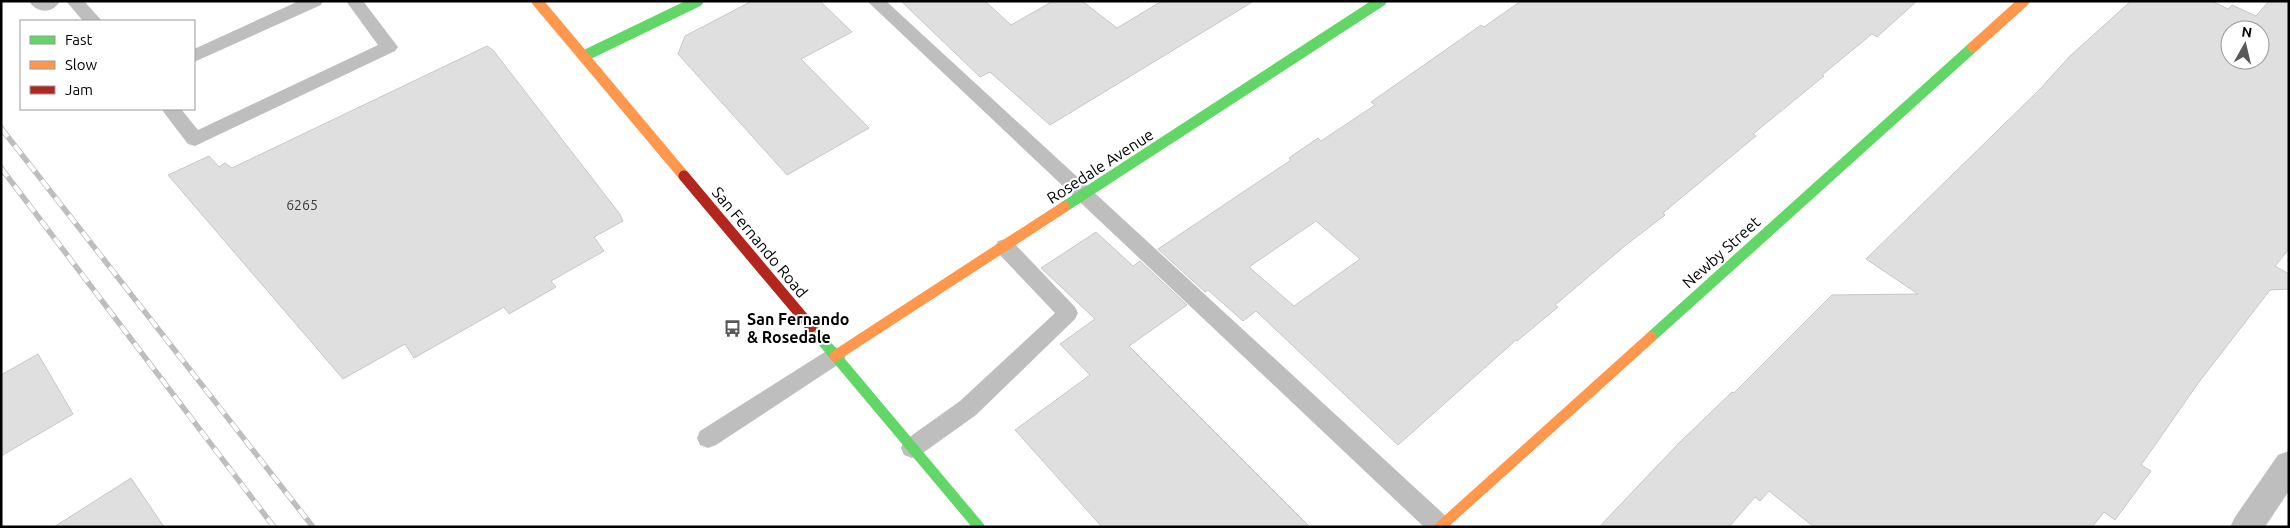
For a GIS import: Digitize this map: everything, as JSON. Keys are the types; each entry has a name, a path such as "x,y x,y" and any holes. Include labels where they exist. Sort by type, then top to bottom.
{"street":[{"name":"San Fernando Road","path":"537,1 979,527"},
{"name":"Rosedale Avenue","path":"835,356 1084,196 1381,1"},
{"name":"Newby Street","path":"1440,527 2024,1"},
{"path":"584,56 689,3"},
{"path":"2246,527 2289,465"}],"lane":[{"path":"37,1 41,6 52,1"},
{"path":"74,1 92,20"},
{"path":"195,56 315,1"},
{"path":"172,110 195,139 389,48 354,1"},
{"path":"875,1 1440,527"},
{"path":"912,448 968,408 1068,313 1005,247"},
{"path":"708,438 835,356"}],"building":[{"path":"752,1 820,1 852,32 801,59 869,128 787,175 678,54 685,36"},
{"path":"901,1 985,1 1011,25 1053,1 1082,1 1117,28 1162,1 1254,1 1050,125 990,72 980,77"},
{"path":"1521,1 1917,1 1877,37 1872,34 1753,134 1756,136 1663,213 1665,215 1555,305 1558,307 1516,340 1398,445 1256,311 1243,321 1208,290 1205,292 1158,249 1291,160 1289,158 1318,138 1321,141 1375,105 1371,102 1481,25 1484,27","holes":["1316,221 1360,259 1294,306 1249,267"]},
{"path":"2131,1 2212,1 2228,9 2232,5 2256,16 2269,1 2289,1 2289,249 2275,266 2289,274 2289,289 2270,290 2199,382 2141,465 2151,471 2115,520 2104,512 2092,527 1814,527 1769,491 1760,501 1755,497 1729,527 1599,527 1679,443 1732,392 1734,393 1832,295 1918,294 1866,259 2039,90 2070,56"},
{"path":"487,46 493,50 619,213 623,221 594,237 604,251 551,281 556,287 509,314 504,307 414,358 405,344 343,379 168,175 209,156 219,167 225,163 232,168"},
{"path":"1096,232 1133,266 1140,261 1187,305 1129,346 1310,527 1102,527 1015,430 1090,375 1060,344 1095,319 1041,268"},
{"path":"38,354 73,414 1,456 1,375"},
{"path":"131,478 164,527 54,527"}],"railway":[{"path":"1,128 313,527"},
{"path":"1,168 274,527"}],"traffic: fast":[{"path":"584,56 698,1"},
{"path":"1064,207 1381,1"},
{"path":"1651,337 1973,47"},
{"path":"811,327 979,527"}],"traffic: slow":[{"path":"537,1 684,176"},
{"path":"1973,47 2024,1"},
{"path":"835,356 1064,207"},
{"path":"1440,527 1651,337"}],"traffic: jam":[{"path":"684,176 811,327"}],"place":[{"name":"San Fernando & Rosedale","path":"733,328"}]}
